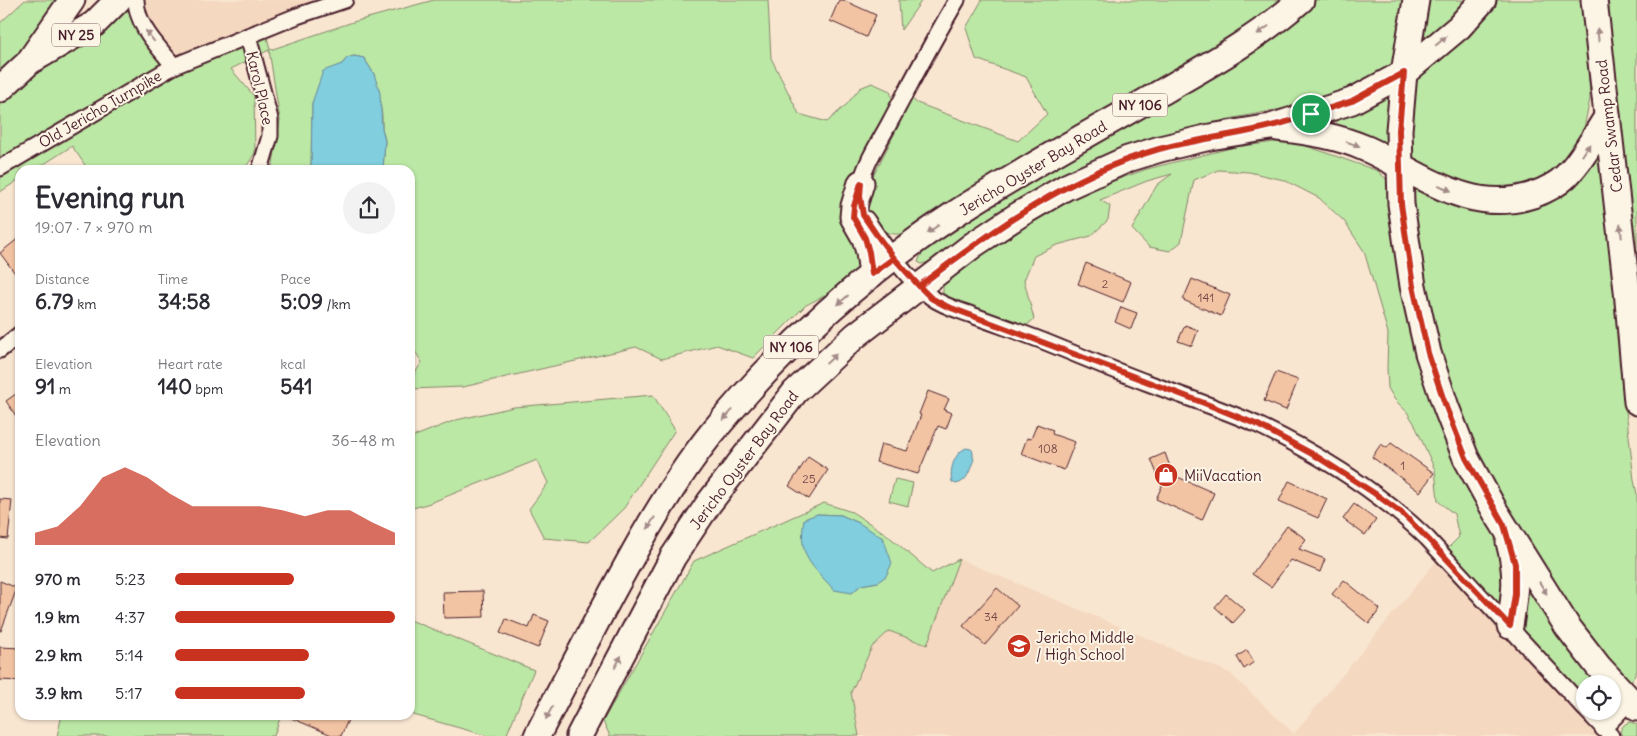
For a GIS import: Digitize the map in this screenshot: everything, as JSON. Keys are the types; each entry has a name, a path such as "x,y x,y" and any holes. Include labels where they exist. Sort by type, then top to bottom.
{"main road":[{"name":"NY 25","path":"0,89 28,63 72,0"},
{"name":"NY 25","path":"28,63 94,24 118,0"},
{"name":"Jericho Oyster Bay Road","path":"537,736 607,602 649,526 677,482 711,435 784,354 872,274 953,215 1238,48 1281,18 1301,0"},
{"path":"1416,0 1404,73 1399,130 1401,204 1413,286 1428,353 1466,458 1504,525 1567,626 1598,666 1635,699"},
{"name":"Jericho Oyster Bay Road","path":"579,736 673,557 709,504 795,392 855,336 974,245 1020,214 1066,187 1128,159 1160,149 1210,137 1271,126 1352,101 1404,73 1459,27 1483,0"},
{"name":"Cedar Swamp Road","path":"1594,0 1627,290 1637,402"},
{"path":"1271,126 1323,134 1366,149 1469,198 1494,202 1518,200 1543,192 1565,178 1583,155 1607,117"},
{"path":"861,183 854,206 853,217 867,245 872,274"},
{"path":"1504,525 1515,564 1515,594 1510,626"},
{"path":"561,689 595,705"}],"street":[{"name":"Old Jericho Turnpike","path":"136,0 139,19 145,30 174,66"},
{"name":"Old Jericho Turnpike","path":"0,168 174,66 297,16 345,0"},
{"path":"957,0 873,155 861,183 860,196 863,215 894,258 931,298 946,306 1198,400 1258,425 1316,456 1374,493 1403,514 1427,538 1576,699"},
{"name":"Karol Place","path":"248,36 270,120 270,136 261,165"},
{"path":"0,350 15,338"},
{"path":"1596,720 1607,732 1635,699"}],"shaded area":[{"path":"137,0 341,0 174,65 147,30"},
{"name":"Jericho Middle / High School","path":"1442,554 1576,698 1576,720 1596,720 1611,736 859,736 851,692 872,647 889,631 927,645 959,559 1230,673 1294,734"}],"green space":[{"path":"25,0 68,0 28,62 137,0 140,18 175,65 265,28 270,50 353,22 434,0 768,0 771,58 799,114 827,122 847,104 860,88 872,83 890,91 892,98 856,174 860,268 836,290 806,305 753,358 717,345 662,359 636,347 463,387 415,389 415,373 422,362 415,352 415,165 383,165 385,141 382,115 374,74 364,58 354,56 347,58 342,64 334,68 312,103 311,165 273,165 280,120 269,50 231,69 254,96 255,153 247,165 85,165 72,146 43,165 15,165 15,182 0,192 0,23"},
{"path":"899,0 922,0 901,30 899,2"},
{"path":"982,0 1284,0 1229,45 908,233 887,233 879,228 870,215 868,205 869,184 912,99 917,103 1018,141 1047,114 1026,77 976,59 966,28"},
{"path":"1313,0 1407,0 1397,67 1346,90 1297,106 1229,119 1147,141 1075,171 998,211 935,260 922,264 918,262 925,250 1068,157 1284,27"},
{"path":"1424,0 1470,0 1423,47 1418,42"},
{"path":"1494,0 1585,0 1590,99 1582,138 1563,168 1531,189 1497,196 1408,160 1413,75"},
{"path":"1605,0 1637,0 1637,309"},
{"path":"1391,87 1393,149 1335,125 1338,119 1351,107"},
{"path":"1275,142 1301,144 1378,171 1395,192 1414,303 1502,525 1508,622 1444,552 1459,537 1454,514 1438,501 1435,470 1414,423 1407,412 1395,400 1388,388 1388,333 1364,251 1344,221 1319,198 1284,180 1249,172 1218,170 1194,180 1181,242 1170,251 1149,247 1132,229 1157,185 1172,174 1147,181 1100,200 1110,206 1108,220 1091,236 1057,245 1034,256 1024,280 1034,319 1024,328 950,301 943,295 943,279 1032,218 1099,186 1147,169 1235,147"},
{"path":"1601,147 1624,352 1626,410 1637,494 1637,670 1626,686 1621,680 1621,675 1617,675 1582,630 1496,497 1459,411 1433,328 1418,250 1409,182 1500,212"},
{"path":"653,395 675,430 624,508 589,542 544,538 529,509 548,483 537,460 415,508 415,436 456,420 514,407"},
{"path":"895,479 913,483 908,506 889,501"},
{"path":"824,503 852,512 886,534 932,573 959,559 927,645 889,631 872,647 851,692 859,736 610,736 603,721 694,561","holes":["817,514 841,515 859,523 878,582 861,585 852,593"]},
{"path":"1523,580 1596,675 1576,675 1576,687 1518,626"},
{"path":"415,622 534,670 506,736 488,736 415,715"},
{"path":"61,720 279,720 274,736 57,736"},
{"path":"1631,722 1637,725 1637,736 1622,736 1620,732 1622,728 1625,724"}],"water":[{"path":"354,56 364,58 374,74 380,93 382,128 385,141 383,165 311,165 312,103 323,71 342,64 347,58"},
{"path":"966,448 973,451 974,459 966,478 956,484 952,482 951,477 953,462 958,454"},
{"path":"817,514 841,515 859,523 883,538 892,563 886,576 878,582 861,585 852,593 834,590 812,566 805,551 803,542 804,519"}],"building":[{"path":"839,0 843,0 876,15 866,37 830,21"},
{"path":"15,241 15,273 0,253"},
{"path":"1086,263 1131,282 1123,302 1078,284"},
{"path":"1192,279 1230,295 1221,316 1183,300"},
{"path":"1121,307 1137,313 1131,329 1115,322"},
{"path":"1185,325 1198,330 1192,346 1178,341"},
{"path":"1276,372 1298,380 1286,410 1264,401"},
{"path":"928,391 949,399 944,410 952,413 946,429 938,426 918,474 876,462 881,444 907,451"},
{"path":"15,395 15,414 6,401"},
{"path":"1037,424 1053,430 1052,434 1075,442 1064,470 1021,454 1027,438 1031,439"},
{"path":"1391,443 1434,473 1420,492 1372,457 1381,444 1387,448"},
{"path":"1165,453 1173,475 1214,493 1202,520 1156,499 1162,486 1151,459"},
{"path":"808,457 828,470 809,499 789,486"},
{"path":"1289,481 1327,499 1318,518 1279,501"},
{"path":"0,499 12,500 8,539 0,538"},
{"path":"1354,504 1376,520 1365,535 1343,519"},
{"path":"1287,526 1306,539 1299,549 1325,559 1320,572 1291,560 1271,587 1252,574"},
{"path":"1344,580 1380,609 1369,624 1332,594"},
{"path":"0,581 15,587 15,593 0,631"},
{"path":"997,588 1018,606 985,645 963,626"},
{"path":"483,591 484,617 444,618 443,592"},
{"path":"1226,594 1245,610 1233,623 1215,607"},
{"path":"534,615 549,621 538,648 500,633 506,619 529,628"},
{"path":"0,647 15,648 15,681 0,680"},
{"path":"1247,650 1254,662 1244,669 1237,657"},
{"path":"296,720 348,720 341,736 334,736"}],"place":[{"name":"MiiVacation","path":"1166,475"},
{"name":"Jericho Middle / High School","path":"1019,646"}],"route":[{"path":"1311,114 1271,126 1210,137 1128,159 1066,187 1020,214 919,286 894,258 872,274 865,238 853,217 854,206 861,183 860,196 863,215 876,234 919,286 931,298 946,306 1204,403 1258,425 1316,456 1403,514 1510,626 1515,594 1515,564 1504,525 1466,458 1446,407 1428,353 1413,286 1401,204 1399,130 1404,73 1352,101 1311,114"}]}
